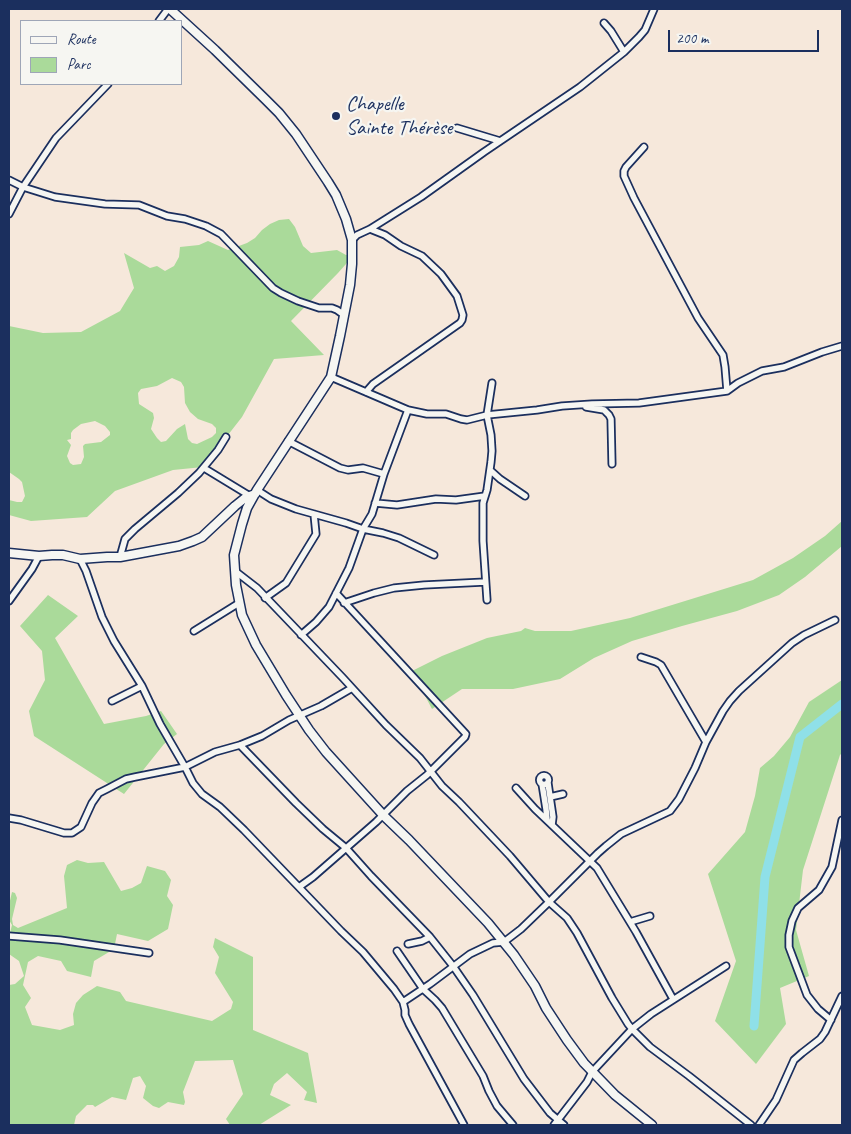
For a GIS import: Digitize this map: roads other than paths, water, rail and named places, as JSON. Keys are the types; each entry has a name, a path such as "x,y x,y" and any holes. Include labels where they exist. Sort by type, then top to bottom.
{"main road":[{"path":"169,9 181,20"},
{"path":"182,21 266,100 296,134 336,195 352,240 352,274 330,377 254,494 247,508 238,536 234,555 234,571 242,615 256,645 299,715 326,752 504,942 535,986 546,1008 567,1040 592,1072 652,1125"},
{"path":"9,553 39,556 63,555 80,559 120,558 179,546 193,542 202,536 235,506 254,494"}],"street":[{"path":"161,20 169,9"},
{"path":"352,240 357,235 421,197 580,87 624,52 645,30 654,9"},
{"path":"604,23 624,52"},
{"path":"9,214 23,187 56,138 107,85"},
{"path":"457,128 500,141"},
{"path":"644,148 626,167 624,176 698,318 722,355 727,391"},
{"path":"9,180 23,187 55,197 105,204 139,205 167,216 185,219 206,226 221,234 273,288 298,301 319,308 332,308 344,315"},
{"path":"366,392 373,384 460,323 463,315 457,296 441,274 422,256 401,246 385,235 370,229"},
{"path":"330,377 408,410 428,414 446,414 467,420 487,415 574,405 639,403 727,391 757,373 784,367 842,346"},
{"path":"487,600 483,503 492,462 487,415 492,383"},
{"path":"574,405 607,412 610,419 612,464"},
{"path":"301,634 316,622 329,607 349,568 363,530 372,514 384,474 408,410"},
{"path":"120,558 126,539 135,528 178,493 204,468 226,437"},
{"path":"288,441 340,468 348,470 362,468 384,474"},
{"path":"204,468 254,494 363,530 399,538 434,555"},
{"path":"490,470 525,496"},
{"path":"375,503 397,505 436,499 456,500 485,496"},
{"path":"265,598 286,583 316,534 314,514"},
{"path":"9,601 32,570 39,556"},
{"path":"80,559 102,617 114,641 142,686 160,724 193,783 202,794 244,830 340,931 363,952 394,989 403,1002 409,1024 464,1125"},
{"path":"234,571 257,588 386,725 420,758 442,786 510,856 549,902 567,918 598,974 632,1029 650,1047 751,1125"},
{"path":"344,602 394,588 485,582"},
{"path":"299,887 384,816 407,791 427,775 465,738 466,734 336,592"},
{"path":"194,631 239,603"},
{"path":"403,1002 470,954 493,943 504,942 521,929 590,860 621,834 670,811 679,799 723,711 739,692 792,643 835,620"},
{"path":"641,657 661,665 706,742"},
{"path":"112,701 142,686"},
{"path":"9,818 64,833 72,833 81,826 92,803 107,788 126,779 185,767 215,752 262,736 352,688"},
{"path":"240,744 296,803 346,848 430,937 473,995 533,1092 556,1123 564,1125"},
{"path":"547,820 545,784 550,797 553,817 552,825"},
{"path":"516,788 535,809 597,868 673,999"},
{"path":"550,797 563,794"},
{"path":"831,1020 807,995 789,947 789,935 798,908 819,890 832,867 842,820"},
{"path":"630,922 650,916"},
{"path":"9,936 60,940 149,953"},
{"path":"408,944 430,937"},
{"path":"397,951 423,989 442,1008 483,1076 488,1091 497,1106 513,1125"},
{"path":"556,1123 587,1082 592,1072 632,1029 673,999 726,966"},
{"path":"759,1125 776,1100 794,1060 820,1040 842,996"}],"waterway":[{"path":"754,1026 765,877 800,737 842,704"}],"place":[{"name":"Chapelle Sainte Thérèse","path":"336,116"}]}
